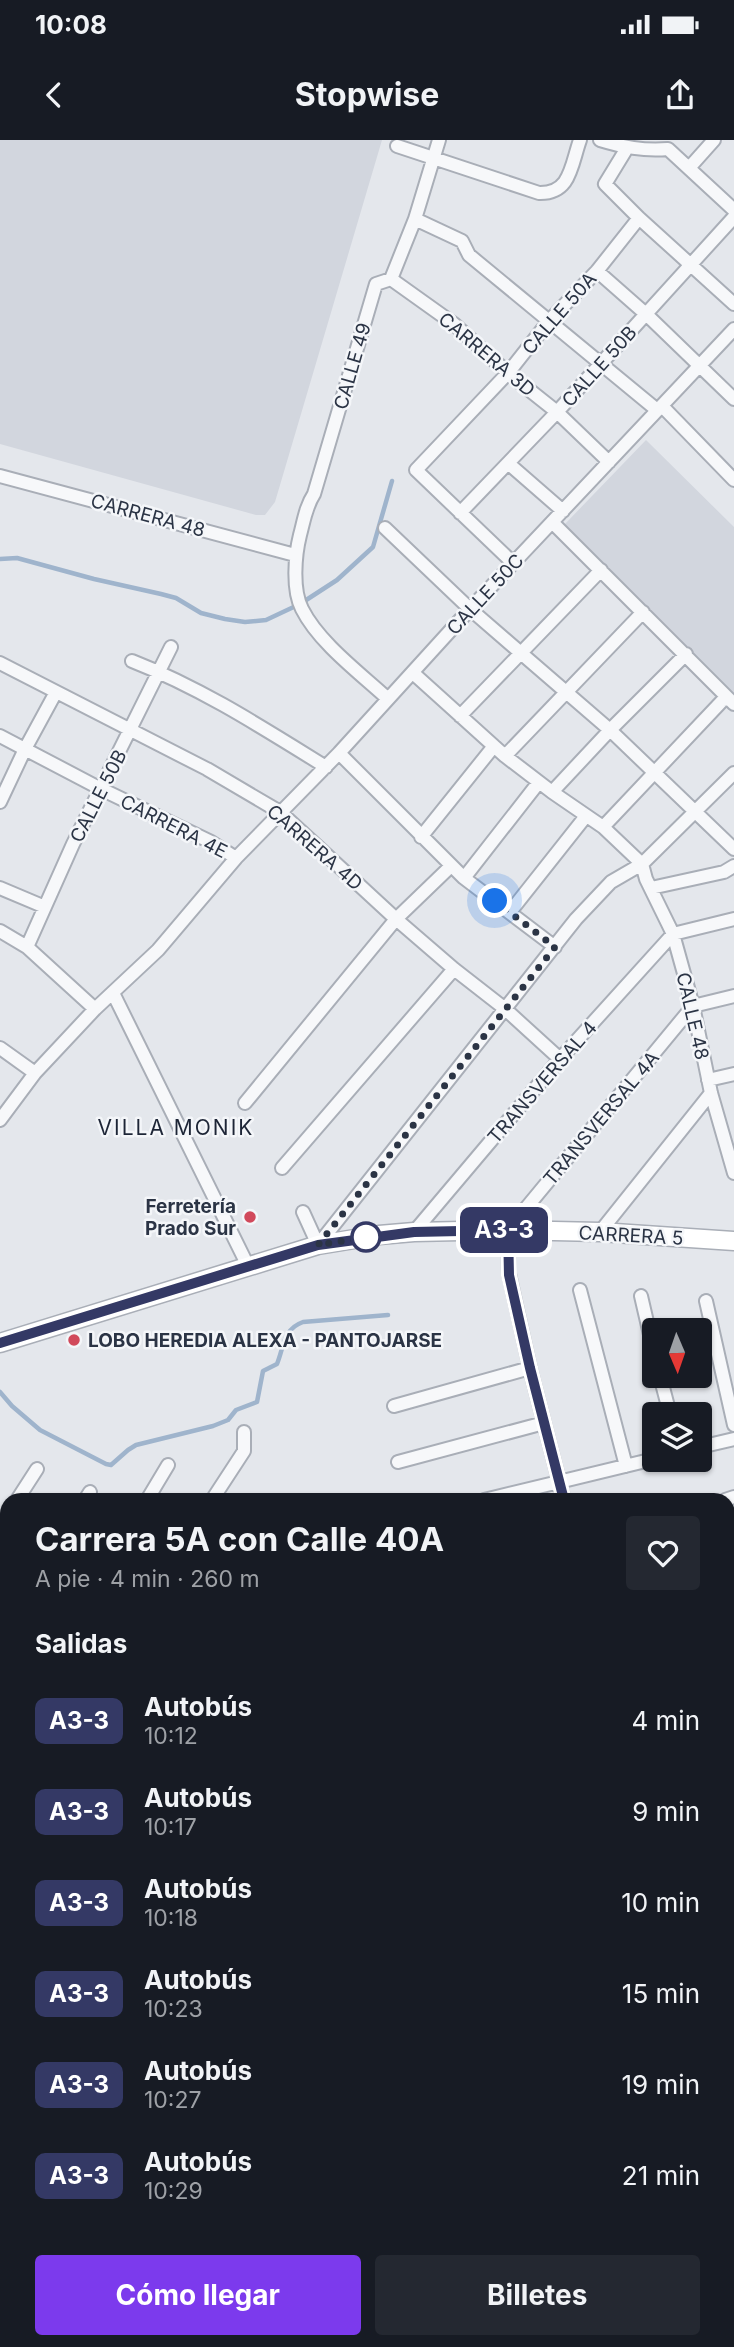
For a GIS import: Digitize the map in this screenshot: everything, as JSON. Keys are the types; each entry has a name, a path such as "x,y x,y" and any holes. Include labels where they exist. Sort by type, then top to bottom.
{"main road":[{"name":"CARRERA 5","path":"0,1343 318,1245 414,1232 508,1230 600,1232 734,1241"}],"street":[{"name":"CALLE 49","path":"388,699 330,646 300,604 295,555 376,284 391,279 415,219 439,140"},
{"path":"397,146 539,193 552,193 564,187 580,140"},
{"path":"600,140 627,148 668,149 734,210"},
{"path":"689,168 714,140"},
{"path":"627,148 606,184 639,218 734,304"},
{"name":"CALLE 50B","path":"460,513 647,315 689,264 734,217"},
{"name":"CALLE 50A","path":"460,513 415,470 508,373 550,321 597,271 639,218"},
{"path":"415,219 462,241 469,255 659,408 734,480"},
{"path":"597,271 734,399"},
{"name":"CARRERA 3D","path":"391,279 454,324 508,373 557,412 609,462"},
{"name":"CALLE 50C","path":"0,1120 35,1073 95,1009 158,950 236,858 339,754 470,609 734,329"},
{"path":"509,464 563,511"},
{"name":"CARRERA 48","path":"0,476 295,555"},
{"path":"460,513 513,563"},
{"path":"552,522 732,701"},
{"path":"385,528 470,609 610,730 734,849"},
{"path":"460,716 601,570"},
{"path":"505,756 643,611"},
{"name":"CALLE 50B","path":"27,947 171,647"},
{"path":"552,792 686,654"},
{"path":"132,661 159,671 242,714 326,767"},
{"name":"CARRERA 4D","path":"0,663 207,769 280,812 396,919 504,1008 560,1059"},
{"path":"413,673 505,756 603,827 642,864"},
{"path":"0,802 56,692"},
{"path":"603,827 723,701 732,701"},
{"name":"CARRERA 4E","path":"0,736 211,842 236,858"},
{"path":"421,837 494,746"},
{"path":"339,754 464,878 555,947"},
{"path":"303,1212 318,1245 576,919 611,882 642,864 734,773"},
{"path":"464,878 539,782"},
{"path":"510,912 586,816"},
{"name":"CALLE 48","path":"642,864 646,879 673,934 693,1006 709,1087 730,1147 734,1172"},
{"path":"245,1103 396,919 451,866"},
{"path":"652,888 724,872 734,866"},
{"path":"0,888 45,907"},
{"path":"673,934 734,919"},
{"path":"0,931 27,947 95,1009"},
{"name":"TRANSVERSAL 4","path":"414,1232 560,1059 673,934"},
{"path":"282,1168 454,969"},
{"path":"113,993 248,1266"},
{"path":"693,1006 734,996"},
{"name":"TRANSVERSAL 4A","path":"508,1230 693,1006"},
{"path":"0,1048 35,1073"},
{"path":"600,1232 709,1087 734,1074"},
{"path":"508,1230 509,1275 562,1493"},
{"path":"580,1290 626,1466"},
{"path":"641,1296 646,1318"},
{"path":"706,1301 734,1426"},
{"path":"394,1406 530,1368"},
{"path":"398,1462 544,1423"},
{"path":"217,1493 244,1451 244,1432"},
{"path":"712,1444 734,1439"},
{"path":"512,1493 642,1462"},
{"path":"151,1493 168,1465"},
{"path":"22,1493 37,1469"}],"shaded area":[{"path":"0,140 382,140 275,502 265,515 256,515 0,444"},
{"path":"646,440 734,527 734,697 564,525"}],"waterway":[{"path":"0,559 17,558 176,598 201,613 225,619 245,622 266,620 300,604 337,580 373,547 392,481"},
{"path":"0,1392 40,1430 111,1465 136,1445 213,1426 228,1420 236,1410 257,1402 263,1371 277,1364 285,1339 296,1325 303,1322 388,1315"}],"bus line":[{"name":"A3-3","path":"0,1343 318,1245 414,1232 508,1230 509,1275 562,1493"}],"place":[{"name":"Ferretería Prado Sur","path":"250,1217"},
{"name":"LOBO HEREDIA ALEXA - PANTOJARSE","path":"74,1340"}],"district":[{"name":"VILLA MONIK","path":"176,1128"}],"route":[{"path":"366,1237 318,1245 555,947 495,901"}]}
